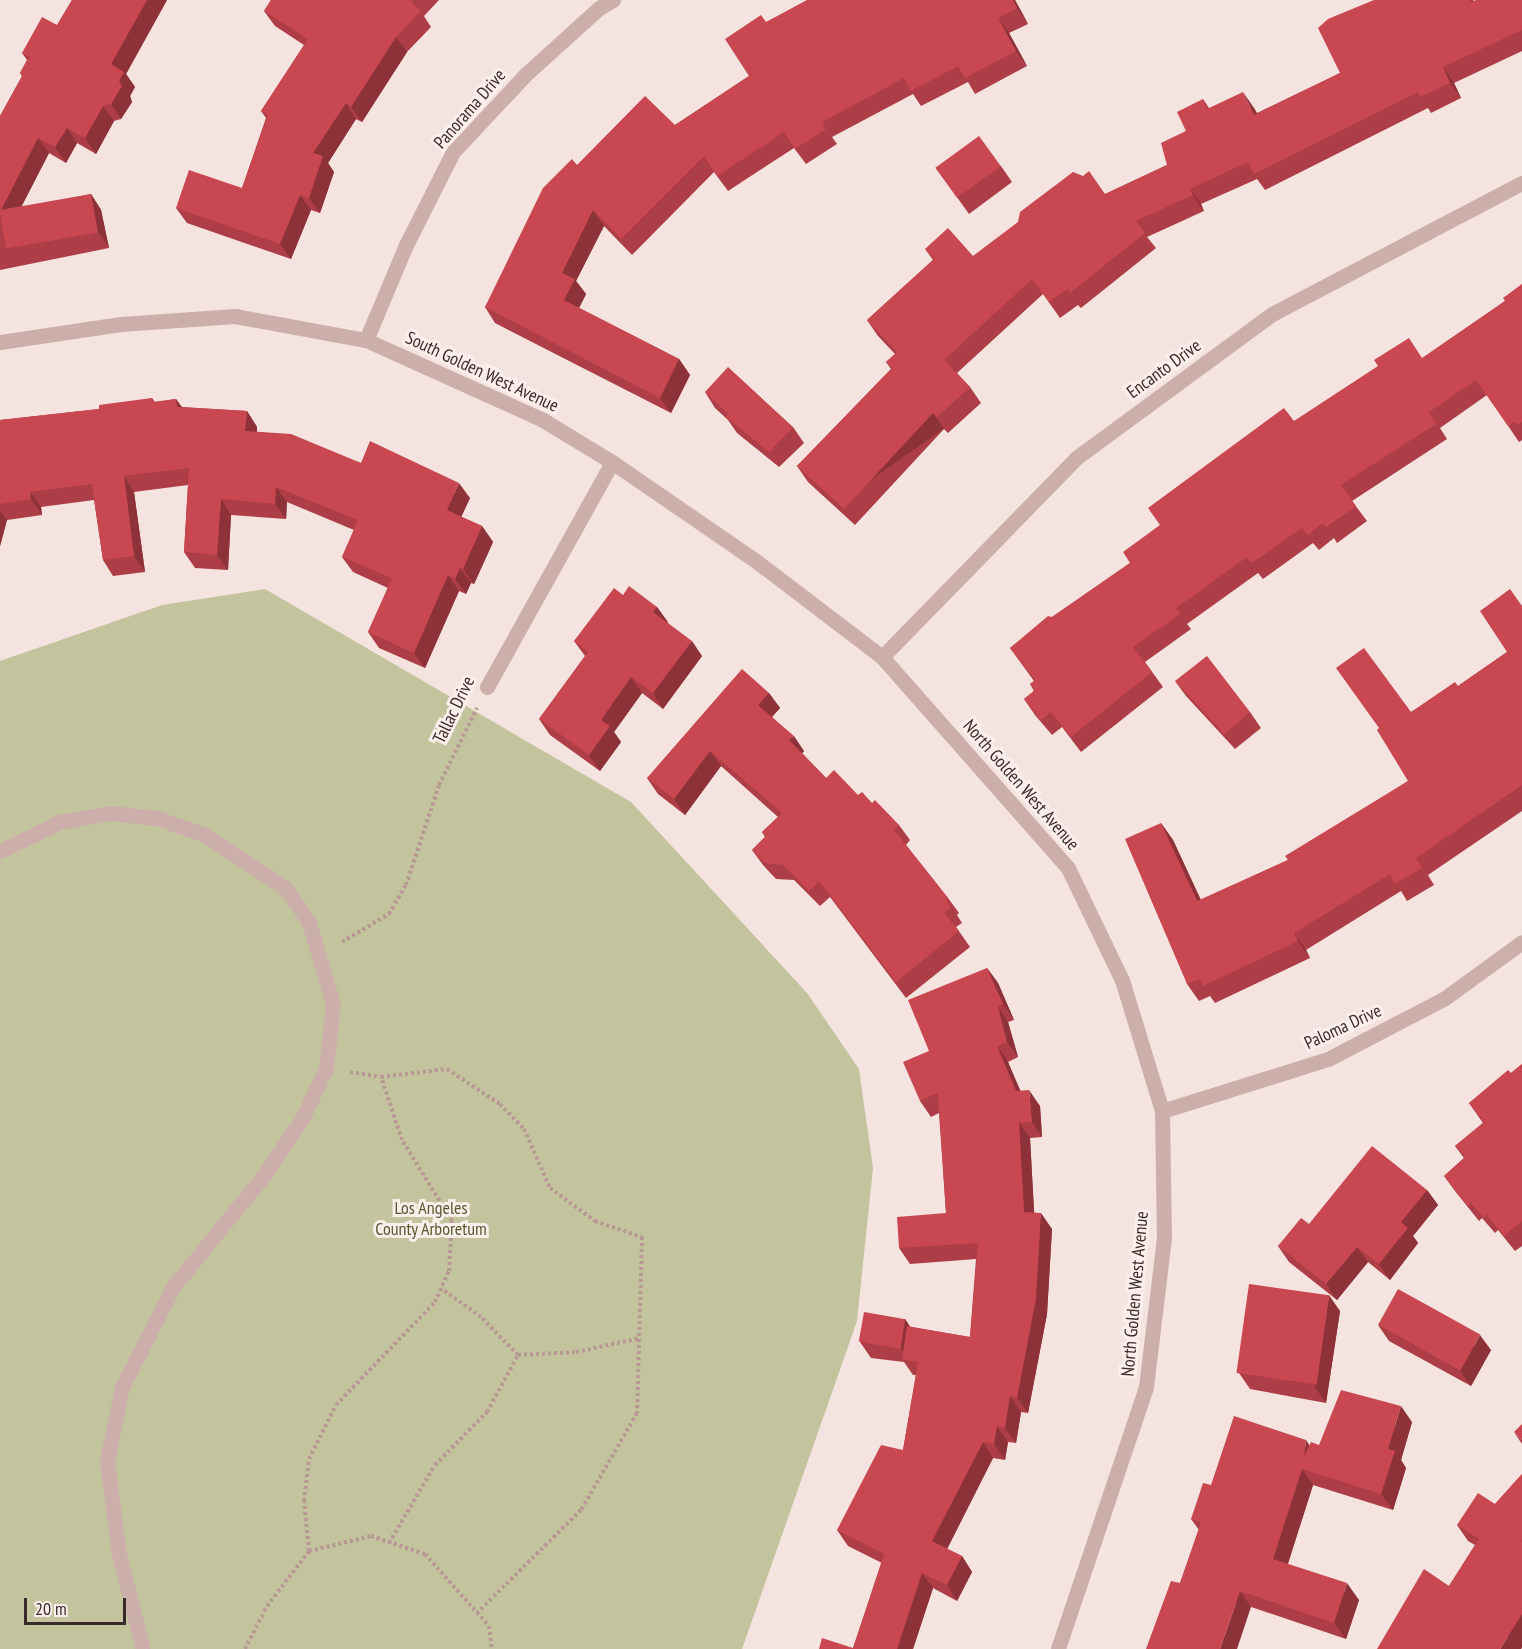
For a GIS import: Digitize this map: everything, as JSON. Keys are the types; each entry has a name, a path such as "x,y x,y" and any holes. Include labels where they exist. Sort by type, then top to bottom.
{"street":[{"name":"Panorama Drive","path":"366,340 406,245 453,152 525,75 599,8 613,0"},
{"name":"Encanto Drive","path":"882,657 1076,458 1272,314 1522,183"},
{"name":"South Golden West Avenue","path":"0,342 121,324 235,316 366,340 543,420 612,462 756,561 882,657"},
{"name":"Tallac Drive","path":"487,687 612,462"},
{"name":"North Golden West Avenue","path":"882,657 1068,868 1122,980 1162,1111 1164,1238 1146,1388 1058,1649"},
{"path":"0,851 60,822 111,813 157,818 205,835 286,888 309,922 321,956 333,1004 326,1068 302,1119 265,1174 173,1287 122,1387 107,1461 119,1555 142,1649"},
{"name":"Paloma Drive","path":"1162,1111 1328,1059 1445,998 1522,942"}],"path":[{"name":"Tallac Drive","path":"321,956 389,914 406,885 439,784 487,687"},
{"path":"326,1068 381,1077 447,1069 500,1104 524,1129 550,1188 595,1221 642,1237 637,1413 580,1510 477,1612"},
{"path":"309,1551 304,1501 309,1459 336,1405 435,1302 449,1270 452,1221 402,1140 381,1077"},
{"path":"441,1288 481,1317 518,1355 576,1352 640,1338"},
{"path":"389,1543 435,1465 487,1412 518,1355"},
{"path":"245,1649 267,1606 309,1551 371,1536 425,1554 489,1626 492,1649"}],"green space":[{"name":"Los Angeles County Arboretum","path":"265,589 631,802 807,993 859,1069 873,1168 857,1321 742,1649 0,1649 0,661 162,605"}],"building":[{"path":"72,0 147,0 111,64 124,72 119,80 122,86 111,104 103,106 85,138 67,128 55,147 38,138 0,212 0,116 23,75 20,73 29,57 22,53 42,17 57,25"},
{"path":"271,0 413,0 411,2 421,11 396,37 351,107 346,103 313,153 323,156 309,198 300,195 280,244 176,208 189,170 242,188 268,115 261,111 308,39 264,11"},
{"path":"807,0 1013,0 1017,8 998,18 1016,51 965,78 958,66 911,91 904,78 822,122 826,129 795,149 784,132 717,176 704,156 621,239 593,210 562,273 575,279 564,300 679,359 660,398 485,307 543,188 572,159 577,165 645,96 675,125 749,76 725,39 761,15 766,22"},
{"path":"1374,0 1470,0 1471,2 1476,0 1522,0 1522,30 1443,67 1450,83 1420,97 1418,92 1254,174 1248,162 1190,189 1193,195 1136,221 1145,233 1070,293 1068,289 1049,302 1032,279 944,360 970,387 937,417 933,413 844,509 797,466 892,368 886,362 897,352 867,320 934,259 925,249 948,228 973,256 1018,222 1020,212 1073,172 1083,176 1089,171 1105,194 1167,165 1161,143 1186,131 1177,112 1203,99 1207,109 1243,92 1254,115 1340,73 1318,28 1328,19"},
{"path":"979,136 1001,166 957,198 935,168"},
{"path":"91,194 98,232 6,249 0,210"},
{"path":"1522,284 1522,422 1518,425 1515,422 1508,426 1476,380 1429,412 1436,424 1341,485 1356,506 1326,527 1323,523 1308,535 1302,528 1252,563 1247,557 1176,608 1180,614 1133,647 1152,672 1071,737 1051,712 1041,720 1024,699 1035,690 1030,684 1035,680 1010,648 1048,616 1052,617 1130,563 1123,552 1160,525 1148,508 1284,408 1294,421 1378,366 1374,360 1409,338 1422,358 1505,301 1503,298"},
{"path":"728,367 793,427 769,452 726,417 728,414 705,392"},
{"path":"152,398 153,402 176,399 177,407 247,411 245,431 291,434 361,463 370,441 459,483 447,510 482,526 463,569 460,568 455,579 448,575 414,653 368,632 392,578 342,557 358,520 276,487 275,504 221,499 217,555 184,552 189,468 124,476 134,556 103,560 92,484 30,492 31,499 0,504 0,420 99,409 99,405"},
{"path":"629,586 657,607 653,612 692,641 653,693 631,677 601,720 610,726 589,755 539,719 588,652 574,641 614,588 623,595"},
{"path":"1510,589 1522,606 1522,785 1416,858 1422,868 1395,884 1390,874 1294,933 1298,941 1203,986 1200,979 1187,984 1125,839 1161,823 1197,901 1288,860 1285,856 1408,781 1377,730 1379,728 1336,668 1364,648 1411,712 1455,682 1458,686 1507,652 1480,611"},
{"path":"1207,656 1250,712 1224,734 1175,681"},
{"path":"742,669 769,693 758,705 794,736 789,740 826,778 834,770 858,795 862,792 872,803 875,800 899,825 894,830 948,898 946,900 951,907 944,913 959,931 896,982 819,881 809,891 783,865 765,863 752,850 766,836 762,832 782,813 710,751 674,799 647,778"},
{"path":"987,968 1003,1004 998,1007 1007,1042 997,1046 1016,1091 1029,1090 1032,1122 1019,1123 1024,1212 1041,1213 1036,1299 1017,1398 1010,1396 1005,1428 997,1426 994,1444 983,1442 932,1541 962,1556 947,1585 922,1573 897,1649 819,1649 822,1638 853,1648 884,1554 837,1530 881,1445 903,1450 918,1362 902,1359 907,1326 970,1337 978,1243 899,1248 897,1217 946,1213 938,1093 920,1101 903,1062 929,1051 908,1000"},
{"path":"1522,1064 1522,1221 1504,1236 1487,1215 1484,1218 1471,1203 1468,1206 1444,1176 1465,1157 1455,1146 1484,1122 1469,1103 1508,1070 1511,1073"},
{"path":"1372,1146 1427,1190 1401,1222 1408,1228 1379,1264 1357,1247 1326,1284 1278,1246 1301,1218 1309,1224"},
{"path":"1249,1284 1329,1295 1317,1384 1236,1373"},
{"path":"1398,1289 1480,1335 1460,1370 1378,1325"},
{"path":"864,1312 905,1319 900,1349 859,1342"},
{"path":"1341,1390 1401,1406 1388,1449 1395,1451 1381,1494 1302,1469 1273,1559 1347,1583 1334,1623 1240,1591 1220,1649 1146,1649 1171,1581 1180,1583 1201,1522 1191,1519 1203,1483 1211,1485 1234,1416 1306,1440 1304,1456 1311,1442 1319,1445"},
{"path":"1522,1424 1522,1440 1514,1432"},
{"path":"1522,1474 1522,1614 1500,1649 1377,1649 1424,1569 1449,1586 1479,1539 1457,1525 1478,1493 1495,1504"}]}
